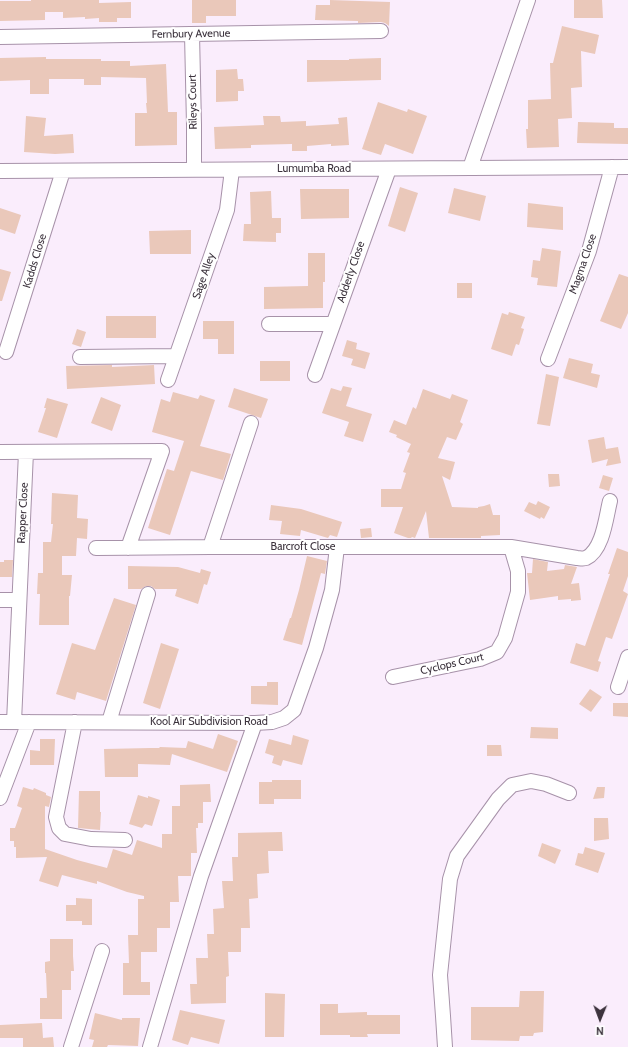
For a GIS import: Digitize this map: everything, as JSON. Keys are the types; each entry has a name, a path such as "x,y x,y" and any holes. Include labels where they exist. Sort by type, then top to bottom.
{"street":[{"path":"470,168 528,0"},
{"name":"Fernbury Avenue","path":"0,37 381,31"},
{"name":"Rileys Court","path":"192,34 194,170"},
{"name":"Magma Close","path":"548,359 589,251 612,167"},
{"name":"Lumumba Road","path":"0,171 628,167"},
{"name":"Adderly Close","path":"315,375 388,169"},
{"name":"Sage Alley","path":"168,380 226,210 232,170"},
{"name":"Kadds Close","path":"6,352 63,171"},
{"path":"269,324 333,324"},
{"path":"80,357 175,356"},
{"path":"210,547 251,423"},
{"path":"0,452 162,451 128,548"},
{"name":"Rapper Close","path":"7,722 19,600 26,452"},
{"name":"Barcroft Close","path":"96,548 512,547 585,558 593,552 600,541 610,501"},
{"name":"Kool Air Subdivision Road","path":"7,722 255,723 272,722 284,718 294,710 316,648 332,590 337,547"},
{"name":"Cyclops Court","path":"393,677 480,659 497,652 505,638 518,592 518,570 512,547"},
{"path":"109,722 148,594"},
{"path":"0,600 19,600"},
{"path":"618,687 628,657"},
{"path":"0,798 29,722"},
{"path":"75,722 56,817 59,828 65,834 91,839 125,840"},
{"path":"150,1047 201,876 255,723"},
{"path":"445,1047 440,975 450,879 457,856 498,798 512,785 531,782 546,784 570,793"},
{"path":"71,1047 102,951"}],"building":[{"path":"99,0 99,3 131,2 131,18 117,18 117,22 99,22 99,18 63,18 63,12 45,12 45,20 0,21 0,1"},
{"path":"192,0 236,0 236,16 206,16 206,23 192,23"},
{"path":"330,0 390,2 389,26 381,22 358,23 358,21 315,20 316,5 330,5"},
{"path":"574,0 602,0 603,18 574,18"},
{"path":"562,26 599,35 595,54 581,51 582,87 571,88 572,118 558,119 559,147 527,148 526,129 528,129 528,100 551,99 550,63 553,63"},
{"path":"46,57 46,59 101,59 101,61 130,61 130,66 166,64 168,112 177,112 177,145 135,146 135,113 147,113 146,78 101,77 101,85 84,85 84,79 49,79 49,94 30,94 30,80 0,81 0,58"},
{"path":"381,58 381,80 307,82 307,60"},
{"path":"237,69 238,79 243,79 244,91 238,91 238,101 216,102 216,70"},
{"path":"378,102 407,112 408,109 427,116 413,154 385,144 381,155 362,149"},
{"path":"26,116 46,118 44,136 73,134 74,153 55,154 24,152"},
{"path":"263,116 280,116 281,122 306,121 306,126 339,124 338,118 347,117 349,145 331,146 331,144 307,146 307,151 292,151 292,144 251,145 251,148 215,149 214,127 264,125"},
{"path":"578,122 614,123 614,128 628,128 628,144 577,143"},
{"path":"400,187 418,193 405,232 388,226"},
{"path":"454,188 486,196 480,221 448,213"},
{"path":"300,189 349,189 349,218 301,219"},
{"path":"271,191 272,218 281,218 281,233 276,233 276,242 243,241 244,224 251,224 250,192"},
{"path":"528,203 563,207 563,230 527,227"},
{"path":"0,208 21,215 15,234 0,229"},
{"path":"191,230 191,254 150,254 149,231"},
{"path":"542,248 561,251 557,287 537,285 538,278 531,277 533,260 540,261"},
{"path":"308,253 325,253 323,308 264,309 264,287 308,286"},
{"path":"0,269 11,272 2,301 0,301"},
{"path":"619,274 628,277 628,313 621,329 600,321"},
{"path":"457,283 472,283 472,298 457,298"},
{"path":"509,312 525,317 521,328 524,329 519,345 516,344 512,356 491,349 502,313 508,315"},
{"path":"106,316 156,316 156,338 106,338"},
{"path":"203,321 234,321 234,354 218,354 218,339 203,339"},
{"path":"77,329 86,332 81,347 72,344"},
{"path":"347,340 357,343 356,349 370,353 365,369 351,365 353,359 342,356"},
{"path":"569,358 593,364 591,373 600,375 597,388 563,378"},
{"path":"260,361 290,361 290,381 260,381"},
{"path":"112,365 112,367 154,365 155,384 67,389 66,366"},
{"path":"546,374 559,377 550,426 537,424"},
{"path":"343,386 352,388 346,406 372,414 363,442 344,436 349,422 322,413 331,388 341,391"},
{"path":"234,388 268,399 261,418 228,407"},
{"path":"423,389 450,399 452,394 468,400 460,422 463,424 456,440 447,437 438,458 455,462 450,480 442,476 452,507 478,508 490,504 493,515 500,515 500,535 481,536 481,538 429,538 426,511 415,538 408,538 394,533 403,507 381,507 381,489 401,489 406,473 403,472 410,453 407,452 411,444 389,432 394,420 406,425 413,407 416,409"},
{"path":"173,392 198,399 200,395 215,400 200,446 231,454 223,480 191,471 170,535 148,528 167,469 174,471 184,441 152,432 161,399 170,402"},
{"path":"101,397 121,405 112,431 91,423"},
{"path":"47,398 68,404 57,438 38,432 46,408 44,408"},
{"path":"604,437 606,449 618,447 621,463 606,466 608,459 592,463 588,440"},
{"path":"548,474 559,474 560,486 549,487"},
{"path":"603,475 613,478 609,491 599,488"},
{"path":"52,493 78,495 77,518 88,519 87,539 77,538 76,556 62,556 62,575 72,575 69,596 69,625 39,625 40,594 37,594 38,573 43,573 43,542 51,542 53,524 51,524"},
{"path":"538,501 550,507 544,519 541,517 540,519 524,511 529,502 536,505"},
{"path":"271,505 301,509 342,522 337,537 330,535 328,538 301,530 300,536 280,534 282,521 269,520"},
{"path":"371,528 372,537 361,538 360,529"},
{"path":"617,548 628,552 628,576 623,591 628,594 612,639 606,637 598,661 601,662 598,672 570,663 576,643 585,646 610,574 608,574"},
{"path":"307,556 327,561 325,574 321,573 302,645 283,640 299,590"},
{"path":"533,559 548,562 547,571 564,569 565,565 577,567 571,584 579,583 581,600 558,600 558,596 530,600 527,573 532,573"},
{"path":"4,560 13,560 12,577 0,577 0,562 4,562"},
{"path":"128,566 178,567 200,573 201,569 211,572 207,585 204,584 198,604 175,596 177,589 155,589 151,586 146,586 141,589 128,589"},
{"path":"114,598 136,605 106,701 77,692 75,700 56,694 72,643 95,650"},
{"path":"161,643 179,649 160,709 143,703"},
{"path":"267,682 278,682 278,705 251,704 251,686 267,686"},
{"path":"590,689 602,697 591,712 579,704"},
{"path":"613,703 628,703 628,717 613,716"},
{"path":"531,727 558,728 558,739 530,738"},
{"path":"218,734 238,741 227,772 172,754 170,765 138,764 138,777 105,777 104,749 160,747 186,748 188,741 213,749"},
{"path":"293,735 309,740 302,765 283,760 281,766 272,763 274,756 265,753 269,739 291,745"},
{"path":"40,739 55,739 54,765 30,765 30,750 40,751"},
{"path":"487,745 501,745 502,756 487,756"},
{"path":"272,780 301,780 301,799 274,799 274,804 259,804 259,782 272,782"},
{"path":"210,784 211,802 203,802 203,823 198,823 198,828 196,828 197,853 191,853 191,876 178,876 179,902 170,902 170,928 157,928 157,952 141,952 141,982 150,982 150,995 123,995 123,963 129,963 128,935 138,935 138,899 144,899 144,896 127,892 97,881 97,884 62,875 58,887 39,881 47,857 16,858 16,847 14,847 14,841 10,841 10,828 15,828 22,808 17,806 23,787 33,790 34,788 51,797 49,807 45,806 45,849 107,868 113,849 132,855 137,840 162,848 162,834 172,834 172,806 180,806 180,785"},
{"path":"597,787 605,787 604,798 593,799"},
{"path":"79,791 100,791 100,830 78,828"},
{"path":"138,795 148,798 148,796 160,800 152,826 145,824 142,828 129,824"},
{"path":"594,818 608,818 609,839 594,841"},
{"path":"282,832 283,851 268,851 269,873 257,874 258,898 249,899 250,928 241,928 241,952 228,952 229,976 226,977 226,1003 191,1004 190,984 197,984 196,958 208,958 207,934 214,934 213,909 224,908 222,881 233,881 232,857 238,857 238,833"},
{"path":"542,843 561,850 555,864 538,856"},
{"path":"585,847 605,853 598,873 575,865 578,853 583,854"},
{"path":"76,898 92,899 92,925 82,925 82,921 66,921 66,905 76,905"},
{"path":"50,939 73,939 74,971 71,971 71,990 62,990 62,1019 40,1019 40,998 47,998 45,962 50,961"},
{"path":"520,991 544,991 543,1032 534,1033 533,1036 520,1036 519,1041 471,1040 471,1007 519,1007"},
{"path":"265,993 285,994 284,1037 265,1037"},
{"path":"320,1004 338,1004 338,1013 367,1012 367,1015 400,1015 400,1034 367,1034 368,1037 350,1037 350,1035 320,1035"},
{"path":"180,1010 225,1020 219,1044 191,1037 188,1045 172,1040"},
{"path":"95,1013 122,1020 122,1018 140,1018 138,1046 108,1045 107,1047 92,1047 94,1040 89,1039"},
{"path":"42,1023 43,1038 53,1037 54,1047 23,1047 23,1038 0,1038 0,1025"}]}
